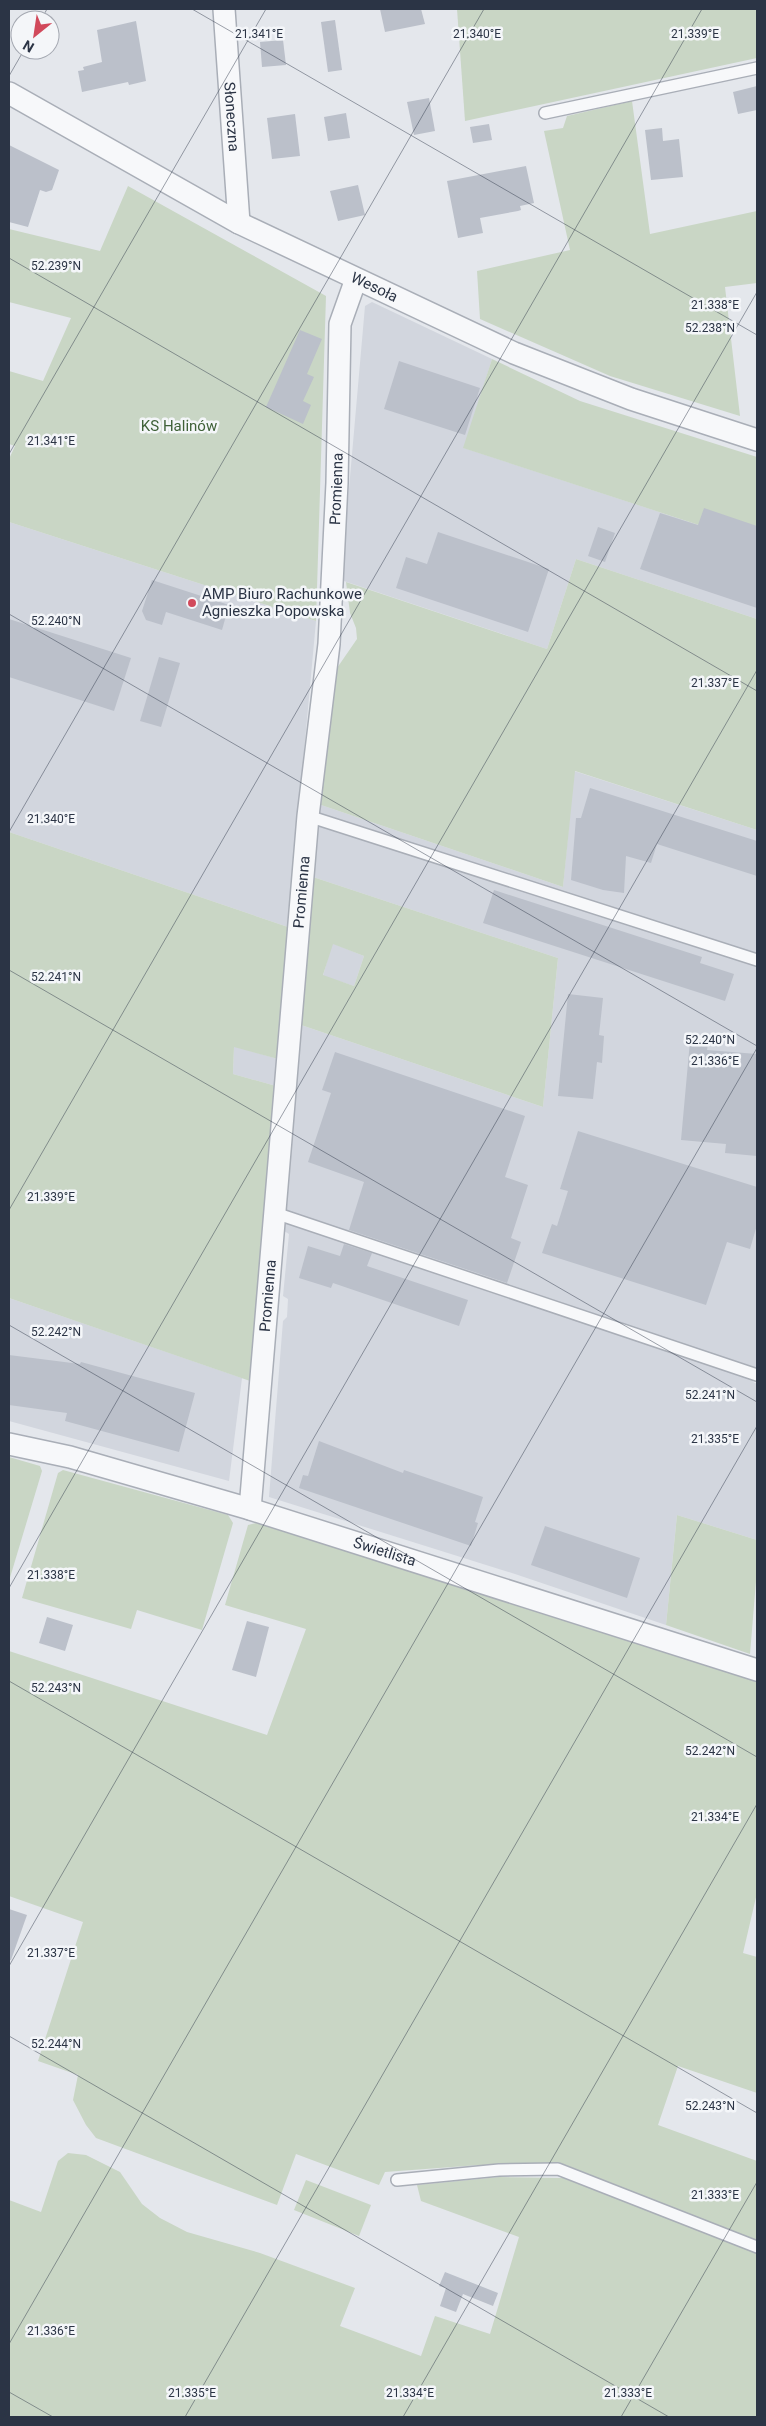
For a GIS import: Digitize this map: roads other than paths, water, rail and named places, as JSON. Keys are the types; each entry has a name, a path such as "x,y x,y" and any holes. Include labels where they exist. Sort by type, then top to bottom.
{"street":[{"name":"Słoneczna","path":"224,9 239,223"},
{"name":"Wesoła","path":"9,93 239,223 514,353 631,399 757,440"},
{"name":"Promienna","path":"250,1509 308,816 329,644 337,483 340,324 356,279"},
{"name":"Świetlista","path":"9,1444 70,1457 250,1509 757,1670"}],"lane":[{"path":"545,113 757,68"},
{"path":"308,816 757,960"},
{"path":"275,1213 757,1375"},
{"path":"397,2180 499,2170 558,2169 757,2247"}],"place":[{"name":"AMP Biuro Rachunkowe Agnieszka Popowska","path":"192,603"}],"park label":[{"name":"KS Halinów","path":"179,426"}]}
